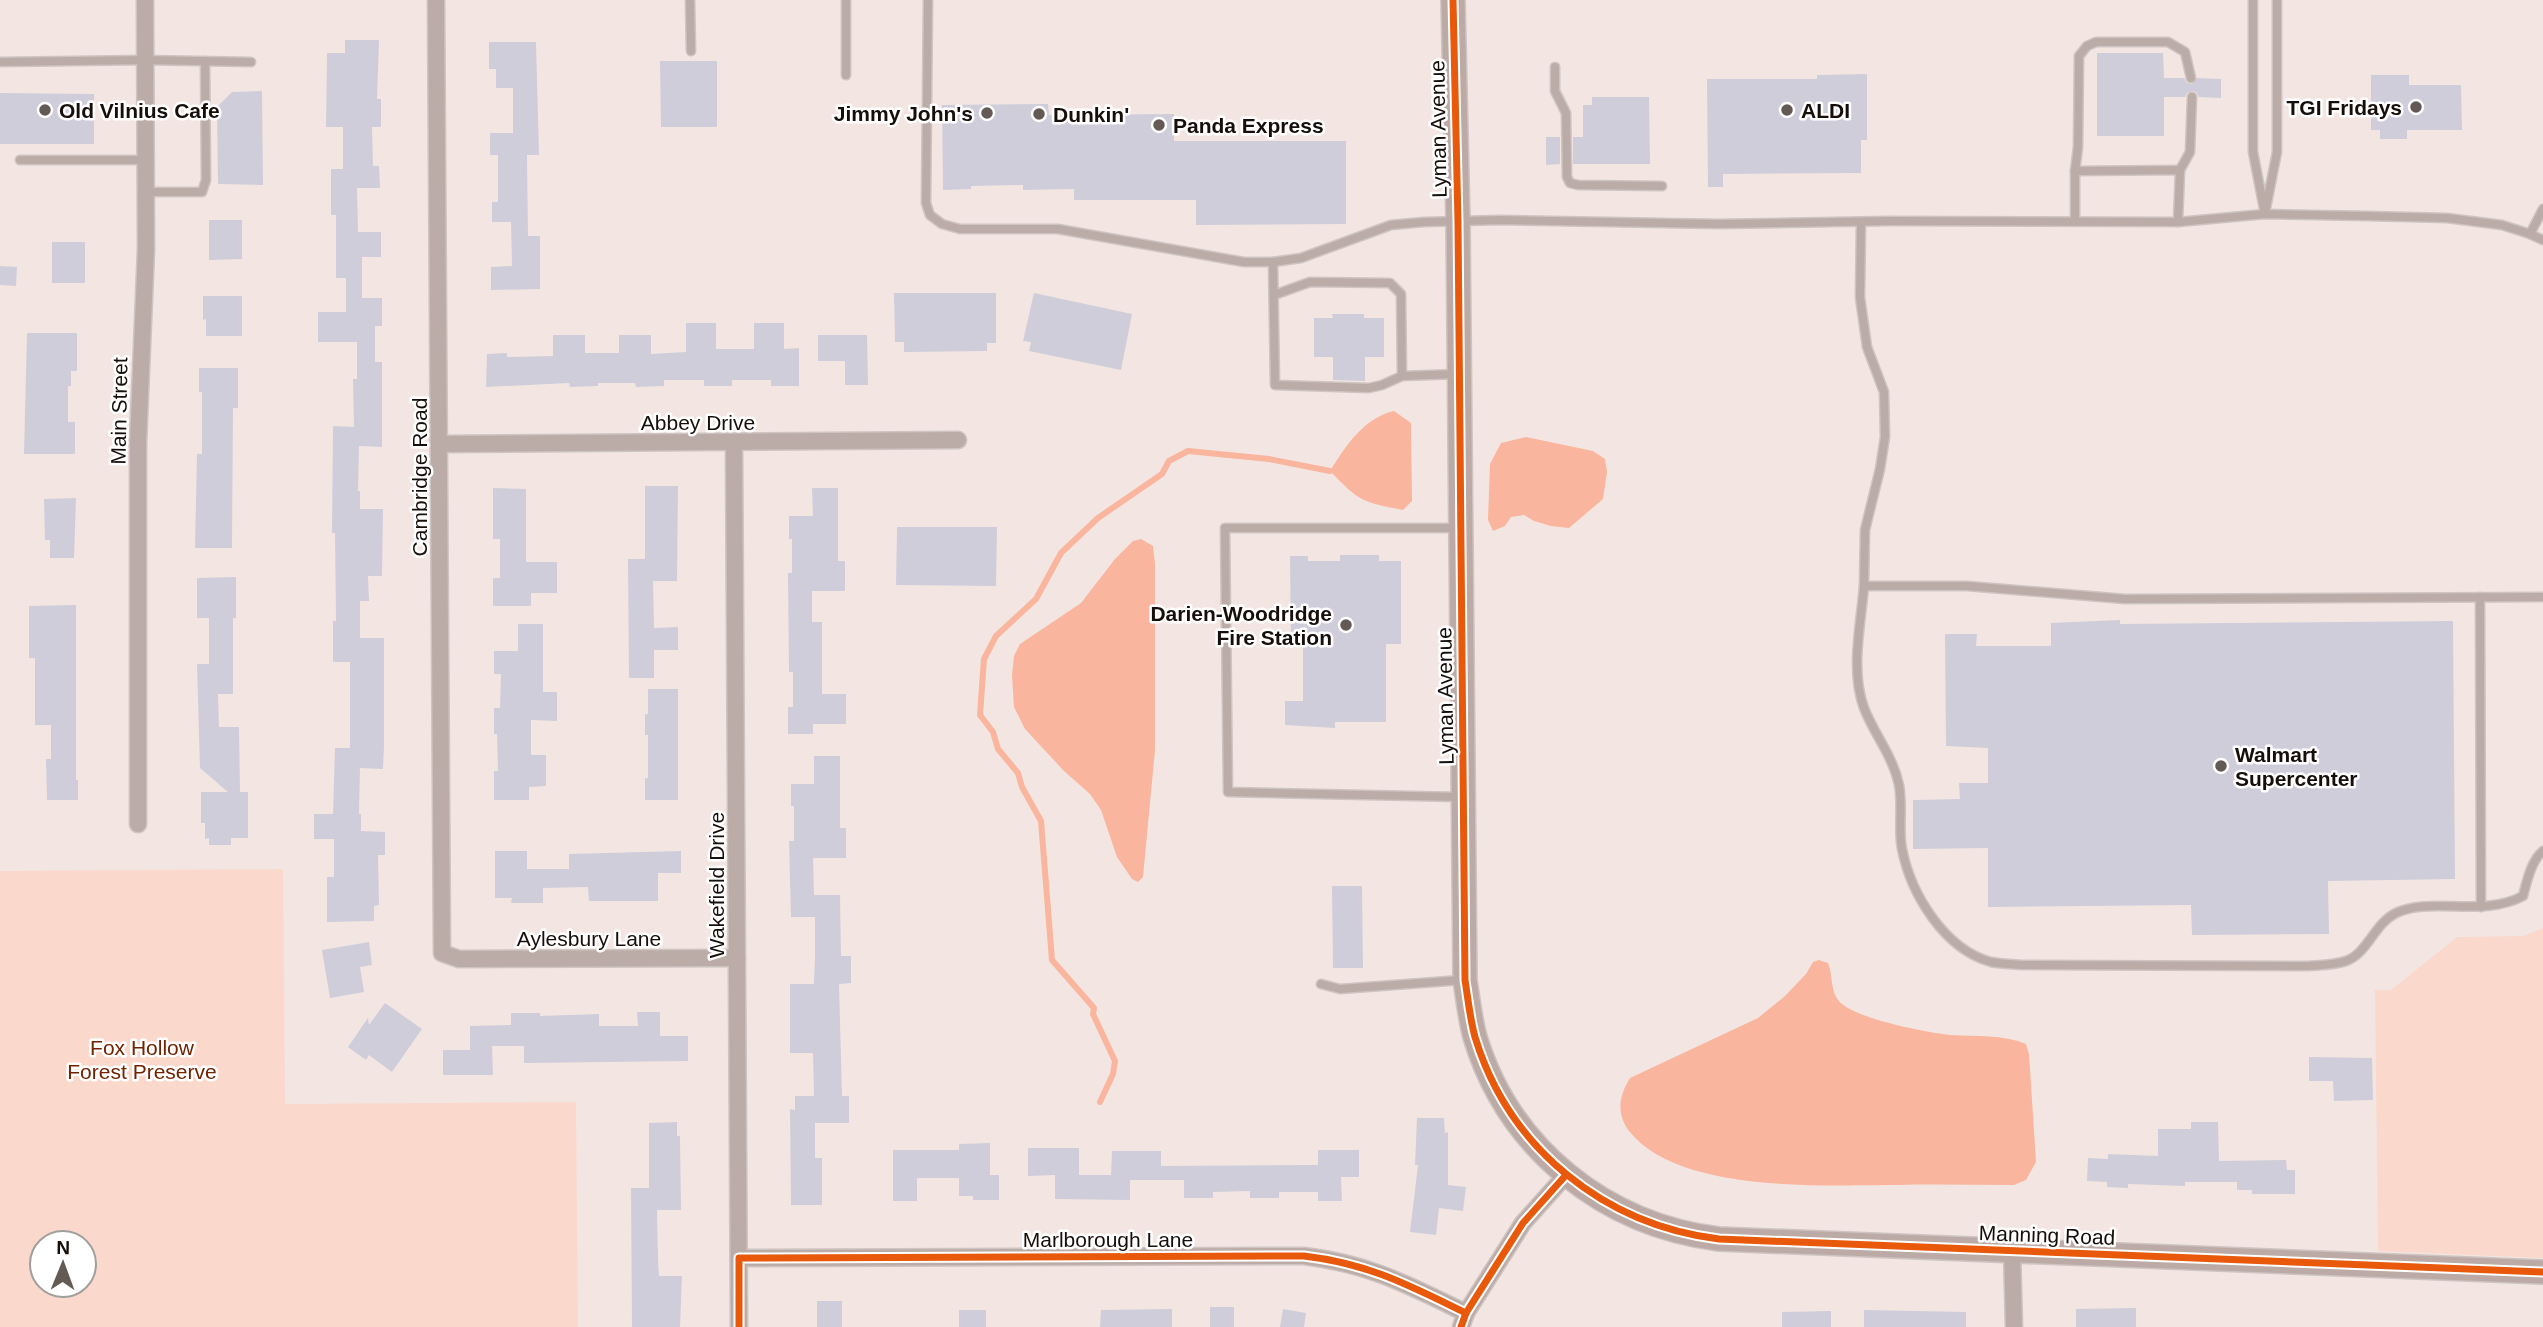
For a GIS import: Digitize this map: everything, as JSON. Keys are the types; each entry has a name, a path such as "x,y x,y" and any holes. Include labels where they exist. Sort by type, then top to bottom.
{"street":[{"name":"Main Street","path":"138,824 138,443 147,192 145,0"},
{"name":"Cambridge Road","path":"436,0 442,953"},
{"name":"Lyman Avenue","path":"1453,0 1458,222 1465,980 1476,1039 1493,1080 1512,1114 1543,1155 1566,1175"},
{"name":"Abbey Drive","path":"439,444 958,440"},
{"name":"Wakefield Drive","path":"734,443 739,1327"},
{"name":"Aylesbury Lane","path":"442,953 459,959 737,958"},
{"name":"Manning Road","path":"1566,1175 1605,1202 1635,1217 1698,1237 2543,1272"},
{"path":"1464,1320 1523,1223 1566,1175"},
{"path":"2012,1251 2014,1327"},
{"name":"Marlborough Lane","path":"738,1258 1304,1256 1337,1260 1396,1278 1464,1320"}],"lane":[{"path":"690,0 691,51"},
{"path":"846,0 846,75"},
{"path":"928,0 926,203 930,215 942,224 960,229 1058,229 1244,262 1301,258 1391,225 1458,222 2178,222 2265,214 2447,218 2502,225 2543,240"},
{"path":"2253,0 2253,152 2265,214"},
{"path":"2265,214 2277,152 2277,0"},
{"path":"2075,221 2080,56 2087,46 2096,42 2168,41 2185,52 2191,78"},
{"path":"147,192 202,192 206,180 205,61"},
{"path":"0,62 251,62"},
{"path":"1555,67 1555,92 1566,113 1567,177 1570,183 1662,186"},
{"path":"2178,222 2180,170 2190,152 2192,97"},
{"path":"20,160 147,160"},
{"path":"2075,171 2180,170"},
{"path":"2530,234 2543,209"},
{"path":"1861,223 1860,296 1867,348 1884,392 1885,437 1865,530 1857,676 1864,708 1884,744 1899,785 1902,849 1912,882 1941,929 1967,950 1990,962 2023,965 2308,966 2345,961 2361,951 2375,930 2396,913 2419,908 2506,905 2523,896 2531,870 2543,851"},
{"path":"1273,262 1275,385 1369,388 1402,376 1459,374"},
{"path":"1274,295 1310,282 1390,283 1401,294 1402,376"},
{"path":"1461,528 1225,528 1228,792 1463,797"},
{"path":"1864,586 1966,586 2125,599 2543,597"},
{"path":"2480,597 2481,907"},
{"path":"1321,984 1340,989 1465,980"}],"green space":[{"name":"Fox Hollow Forest Preserve","path":"283,869 285,1104 576,1102 578,1327 0,1327 0,871"},
{"path":"2543,928 2543,1258 2378,1251 2375,990 2391,990 2457,937 2523,936"}],"shaded area":[{"path":"1394,411 1411,423 1412,501 1403,510 1362,499 1330,471 1349,442 1365,426"},
{"path":"1526,437 1593,451 1605,459 1607,472 1603,499 1569,528 1551,526 1524,515 1511,517 1505,526 1493,531 1488,520 1490,464 1501,443"},
{"path":"1141,539 1153,546 1155,564 1155,750 1143,877 1138,882 1132,879 1117,857 1101,810 1090,794 1064,771 1025,729 1014,707 1012,675 1014,656 1020,644 1081,603 1115,559 1133,541"},
{"path":"1819,960 1828,963 1838,1000 1858,1013 1925,1031 1999,1037 2026,1044 2029,1054 2036,1162 2026,1180 2014,1185 1793,1185 1754,1182 1717,1176 1682,1166 1652,1151 1629,1131 1622,1118 1620,1104 1630,1078 1758,1018 1785,996 1806,974 1813,962"}],"building":[{"path":"345,40 379,40 377,99 381,99 381,127 372,127 373,166 379,166 380,188 357,188 358,232 381,232 381,257 362,257 362,298 382,298 382,326 375,326 375,362 382,362 382,447 359,446 358,491 360,509 383,509 382,576 368,576 369,601 360,601 360,638 384,638 384,747 383,769 360,768 359,814 361,831 385,832 385,855 378,855 379,905 374,906 374,921 327,922 327,877 334,877 334,839 314,839 314,814 333,814 335,748 350,748 350,662 333,662 333,621 336,621 335,533 332,533 333,426 354,427 353,379 357,379 357,342 318,342 318,312 346,312 346,278 336,278 336,215 331,215 331,169 343,169 343,127 326,127 327,53 345,53"},
{"path":"489,42 536,42 539,155 527,155 528,236 540,236 540,289 491,290 491,267 512,266 511,222 492,222 492,202 498,202 498,155 490,155 490,133 513,133 513,88 496,88 496,69 489,69"},
{"path":"2097,53 2163,53 2164,78 2184,78 2187,83 2192,84 2197,78 2221,79 2221,98 2199,97 2192,91 2185,97 2164,97 2164,136 2097,136"},
{"path":"660,61 717,61 717,127 661,127"},
{"name":"ALDI","path":"1867,74 1867,140 1861,140 1861,173 1723,174 1723,187 1708,187 1707,79 1817,79 1817,75"},
{"name":"TGI Fridays","path":"2371,75 2409,75 2409,85 2461,85 2462,130 2407,130 2407,139 2380,139 2380,130 2371,130"},
{"path":"262,91 263,185 218,184 217,107 232,92"},
{"path":"0,93 94,94 94,144 0,144"},
{"path":"1592,97 1649,97 1650,164 1573,164 1573,137 1583,137 1583,105 1592,105"},
{"path":"1048,104 1049,115 1174,114 1174,141 1346,141 1346,224 1196,225 1196,200 1074,200 1074,189 1023,190 1023,185 971,186 971,189 943,190 942,105"},
{"path":"1546,137 1560,137 1560,164 1546,165"},
{"path":"209,220 242,220 242,259 209,260"},
{"path":"52,242 85,242 85,283 52,283"},
{"path":"0,266 17,267 16,286 0,285"},
{"path":"894,293 996,293 996,343 987,343 987,351 904,352 904,342 895,342"},
{"path":"1034,293 1132,314 1121,370 1029,351 1031,342 1023,341"},
{"path":"203,296 242,296 242,336 206,336"},
{"path":"1332,314 1364,314 1364,318 1384,318 1384,357 1365,357 1365,381 1333,380 1333,357 1314,357 1314,318 1333,318"},
{"path":"686,323 716,323 716,349 754,349 754,323 784,323 784,349 799,348 799,386 771,386 771,380 732,380 732,386 704,386 704,380 664,380 664,386 636,387 635,383 598,383 598,386 570,387 569,383 486,387 487,354 507,353 507,357 553,356 553,335 585,335 585,353 619,353 619,335 651,335 651,354 686,352"},
{"path":"27,333 77,333 77,371 71,371 71,386 68,386 68,422 75,422 75,454 24,454"},
{"path":"818,335 867,335 868,385 845,385 845,361 818,361"},
{"path":"199,368 238,368 238,408 233,408 232,548 195,548 197,454 202,454 202,392 199,392"},
{"path":"645,486 678,486 677,581 653,581 654,628 678,627 678,650 654,650 654,678 629,678 628,559 645,559"},
{"path":"493,488 526,489 526,562 557,562 557,593 531,593 531,606 493,606 493,578 500,578 500,539 493,539"},
{"path":"812,488 838,488 838,561 845,561 845,591 812,591 812,622 822,622 822,694 846,694 846,724 813,724 813,734 788,734 788,707 793,707 793,672 789,672 788,573 792,573 792,539 789,539 789,516 813,516"},
{"path":"76,498 74,558 50,558 50,540 45,540 44,499"},
{"path":"897,527 997,527 996,586 896,585"},
{"name":"Darien-Woodridge Fire Station","path":"1340,555 1379,555 1379,561 1401,561 1401,644 1386,644 1386,722 1335,722 1335,728 1285,725 1285,701 1303,701 1303,642 1291,642 1290,556 1308,556 1308,561 1340,561"},
{"path":"236,577 233,694 218,694 219,727 239,727 240,792 248,792 248,838 231,838 231,845 209,845 209,838 205,839 205,823 201,823 201,792 228,792 200,768 197,664 209,664 209,618 197,618 197,578"},
{"path":"76,605 78,800 47,800 46,759 51,759 51,725 35,725 35,658 29,658 29,606"},
{"name":"Walmart Supercenter","path":"2120,620 2120,624 2453,621 2455,879 2328,881 2329,934 2192,935 2191,905 1988,907 1988,848 1913,849 1913,800 1960,799 1959,783 1988,783 1988,748 1946,746 1945,634 1977,634 1976,646 2051,646 2051,623"},
{"path":"518,624 543,624 543,692 557,692 557,721 531,720 531,755 546,755 546,786 529,787 529,800 494,800 494,771 498,771 494,708 500,708 501,674 494,674 494,651 518,651"},
{"path":"648,689 678,689 678,800 645,800 645,778 648,778 645,714 648,714"},
{"path":"814,756 840,756 840,828 846,828 846,858 813,858 814,895 840,895 841,956 851,956 851,983 839,984 842,1096 849,1096 849,1123 815,1123 815,1158 822,1158 822,1205 791,1205 790,1109 795,1110 795,1096 814,1096 813,1053 790,1053 790,984 814,984 815,917 791,917 789,841 794,841 794,806 791,806 791,784 814,784"},
{"path":"495,851 527,851 527,869 569,869 569,854 681,851 681,873 658,873 658,901 589,901 588,887 543,888 543,903 511,903 512,898 495,898"},
{"path":"1332,886 1362,886 1363,968 1333,968"},
{"path":"369,942 372,965 360,967 364,992 330,998 322,950"},
{"path":"385,1003 422,1029 392,1072 369,1055 366,1060 348,1047 368,1018 369,1025"},
{"path":"637,1012 660,1012 660,1036 688,1036 688,1061 524,1063 524,1046 492,1046 493,1075 443,1075 443,1050 470,1050 470,1026 511,1025 511,1013 540,1013 540,1016 599,1014 599,1026 638,1026"},
{"path":"2309,1057 2372,1058 2373,1100 2334,1101 2333,1081 2309,1081"},
{"path":"1417,1118 1444,1118 1445,1133 1448,1132 1448,1185 1466,1187 1463,1211 1439,1208 1436,1235 1410,1232 1418,1165 1415,1165"},
{"path":"677,1122 677,1136 680,1136 681,1210 657,1210 659,1276 682,1276 680,1327 632,1327 631,1188 649,1188 649,1123"},
{"path":"2191,1122 2218,1122 2219,1161 2286,1160 2287,1170 2295,1170 2295,1194 2252,1194 2252,1190 2237,1190 2237,1182 2185,1182 2185,1186 2128,1184 2128,1188 2107,1187 2107,1182 2087,1181 2088,1158 2108,1159 2108,1154 2158,1156 2158,1129 2191,1129"},
{"path":"990,1143 990,1175 999,1175 999,1200 973,1200 973,1196 959,1196 959,1178 917,1178 917,1201 893,1201 893,1150 959,1150 959,1144"},
{"path":"1028,1148 1079,1148 1079,1175 1111,1175 1112,1151 1161,1151 1161,1166 1318,1165 1318,1150 1359,1150 1359,1177 1341,1177 1342,1201 1318,1201 1318,1192 1279,1192 1279,1198 1250,1198 1250,1191 1213,1192 1213,1198 1184,1198 1184,1180 1130,1180 1130,1200 1055,1199 1055,1175 1028,1176"},
{"path":"817,1301 842,1301 842,1327 817,1327"},
{"path":"1210,1307 1234,1307 1234,1327 1210,1327"},
{"path":"2136,1308 2136,1327 2076,1327 2076,1309"},
{"path":"1172,1309 1172,1327 1100,1327 1101,1310"},
{"path":"1283,1309 1306,1313 1304,1327 1280,1327"},
{"path":"959,1310 986,1310 986,1327 959,1327"},
{"path":"1864,1310 1966,1312 1966,1327 1864,1327"},
{"path":"1831,1311 1831,1327 1782,1327 1782,1312"}],"waterway":[{"path":"1100,1102 1113,1074 1115,1061 1093,1014 1094,1008 1052,960 1041,821 1022,787 1018,773 998,749 993,732 980,715 984,659 996,636 1036,599 1061,553 1098,518 1162,474 1169,461 1188,451 1269,459 1330,471"}],"cycle path":[{"path":"1453,0 1458,222 1465,980 1475,1037 1491,1077 1511,1114 1537,1146 1567,1175 1601,1198 1638,1217 1677,1231 1719,1239 2543,1272"},
{"path":"1461,1327 1466,1313 1523,1223 1566,1175"},
{"path":"739,1327 739,1258 1304,1256 1369,1270 1466,1313"}],"place":[{"name":"TGI Fridays","path":"2416,107"},
{"name":"Old Vilnius Cafe","path":"45,110"},
{"name":"ALDI","path":"1787,110"},
{"name":"Jimmy John's","path":"987,113"},
{"name":"Dunkin'","path":"1039,114"},
{"name":"Panda Express","path":"1159,125"},
{"name":"Darien-Woodridge Fire Station","path":"1346,625"},
{"name":"Walmart Supercenter","path":"2221,766"}]}
